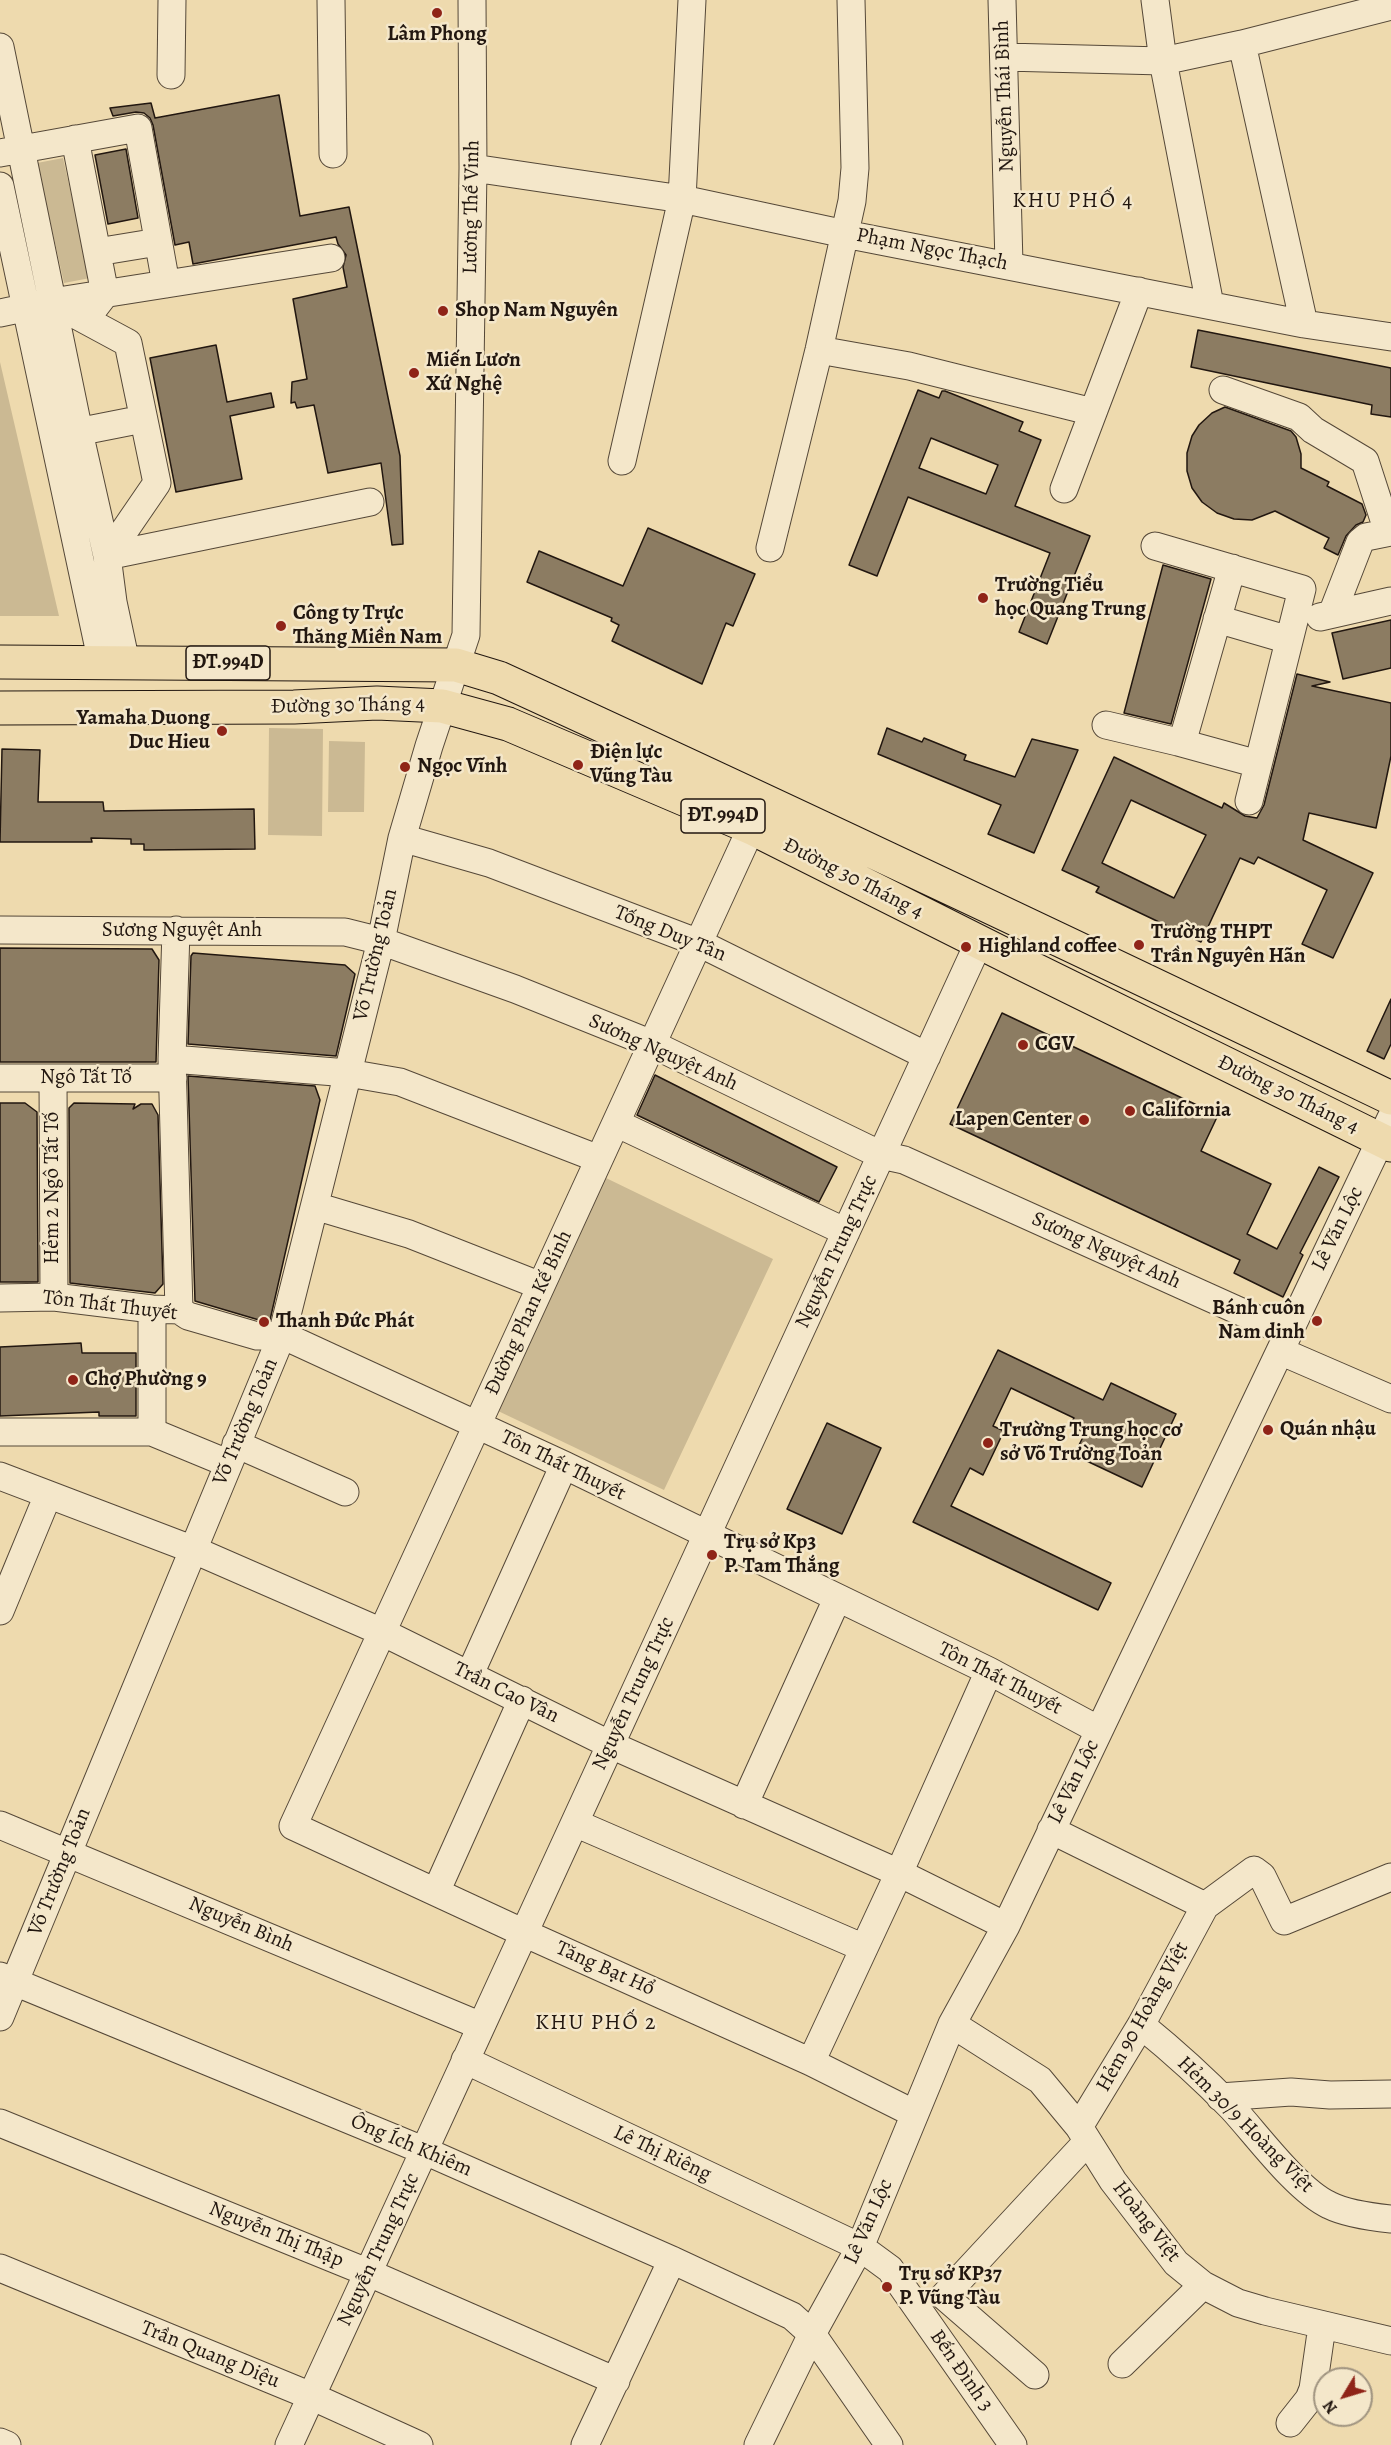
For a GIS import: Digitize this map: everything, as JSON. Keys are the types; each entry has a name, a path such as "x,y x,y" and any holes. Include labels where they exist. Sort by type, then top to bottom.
{"main road":[{"name":"Đường 30 Tháng 4","path":"0,662 456,665 499,678 758,814 979,942 1186,1045 1387,1134"},
{"name":"Đường 30 Tháng 4","path":"0,708 294,707 377,703 442,706 508,724 870,852 1025,922 1391,1098"},
{"path":"1186,1045 1204,1009"}],"street":[{"path":"171,75 172,0"},
{"path":"330,0 333,154"},
{"name":"Lương Thế Vinh","path":"456,665 466,635 473,168 472,0"},
{"path":"622,461 682,199 692,0"},
{"path":"770,548 819,350 852,201 855,168 851,0"},
{"name":"Nguyễn Thái Bình","path":"1002,0 1010,264"},
{"path":"1155,0 1163,61 1210,305"},
{"path":"1004,57 1163,61 1242,44 1391,6"},
{"path":"1242,44 1304,324"},
{"path":"0,47 10,151 52,302 66,434 114,663"},
{"path":"10,151 138,128 166,284"},
{"path":"75,139 105,294 85,320"},
{"name":"Phạm Ngọc Thạch","path":"473,168 682,199 845,234 1010,264 1304,324 1391,337"},
{"path":"0,186 13,311 66,434 107,556 113,602 114,663"},
{"path":"97,252 158,242"},
{"path":"13,311 52,302 331,258"},
{"path":"1064,489 1138,291"},
{"path":"52,302 128,343 157,483 107,556"},
{"path":"819,350 909,366 1093,412"},
{"path":"1223,390 1299,417 1313,430 1365,461 1389,532 1366,537 1360,542 1332,614"},
{"path":"66,434 143,419"},
{"path":"107,556 370,502"},
{"path":"1155,546 1302,589 1248,801"},
{"path":"1182,743 1232,568"},
{"path":"1217,619 1291,631 1332,614 1391,601"},
{"name":"Võ Trường Toản","path":"0,2017 8,1979 67,1852 282,1335 381,941 402,838 456,665"},
{"path":"1106,725 1258,764"},
{"name":"Đường Phan Kế Bính","path":"293,1826 758,814"},
{"name":"Tống Duy Tân","path":"402,838 489,863 699,943 927,1056"},
{"name":"Sương Nguyệt Anh","path":"0,930 345,932 381,941 515,989 652,1044 881,1155 904,1160 1284,1342 1391,1398"},
{"path":"176,930 172,1068 179,1310"},
{"name":"Nguyễn Trung Trực","path":"289,2445 979,942"},
{"name":"Ngô Tất Tố","path":"0,1078 53,1079 172,1068 348,1073 400,1082 430,1092 599,1159"},
{"name":"Hẻm 2 Ngô Tất Tố","path":"53,1079 54,1297"},
{"path":"616,1123 846,1232"},
{"name":"Lê Văn Lộc","path":"758,2445 812,2334 860,2247 952,2024 1006,1926 1284,1342 1387,1134"},
{"path":"315,1206 409,1234 541,1286"},
{"name":"Tôn Thất Thuyết","path":"0,1298 54,1297 179,1310 188,1316 257,1336 282,1335 564,1465 706,1536 989,1671 1099,1730"},
{"path":"152,1309 152,1432"},
{"path":"0,1432 152,1432 232,1454 345,1492"},
{"path":"470,1674 564,1465"},
{"name":"Trần Cao Vân","path":"0,1476 194,1550 382,1632 611,1745 899,1873 1006,1926"},
{"path":"0,1611 48,1495"},
{"path":"744,1805 837,1599"},
{"path":"811,2062 989,1671"},
{"path":"436,1892 522,1700"},
{"path":"575,1823 864,1948"},
{"name":"Nguyễn Bình","path":"0,1825 482,2026"},
{"name":"Tăng Bạt Hổ","path":"293,1826 811,2062 915,2114"},
{"path":"1051,1830 1205,1906 1254,1870 1262,1876 1284,1921 1391,1878"},
{"name":"Hẻm 90 Hoàng Việt","path":"1035,2375 944,2296 1083,2135 1205,1906"},
{"name":"Ông Ích Khiêm","path":"8,1979 425,2151 672,2260 792,2316 812,2334 889,2445"},
{"name":"Hoàng Việt","path":"952,2024 1040,2080 1176,2263 1203,2285 1238,2303 1322,2326 1391,2341"},
{"name":"Hẻm 30/9 Hoàng Việt","path":"1141,2025 1221,2097 1304,2188 1330,2206 1391,2219"},
{"name":"Lê Thị Riêng","path":"465,2060 860,2247"},
{"path":"1221,2097 1291,2092 1330,2096 1391,2094"},
{"name":"Nguyễn Thị Thập","path":"0,2123 369,2273 616,2381"},
{"name":"Bến Đình 3","path":"860,2247 890,2269 1013,2445"},
{"path":"585,2445 672,2260"},
{"name":"Trần Quang Diệu","path":"0,2268 311,2396 419,2445"},
{"path":"1122,2364 1203,2285"},
{"path":"1290,2423 1313,2389 1322,2326"},
{"path":"0,2442 7,2445"}],"shaded area":[{"path":"63,158 90,278 64,283 37,163"},
{"path":"0,362 59,616 0,616"},
{"path":"269,728 323,729 322,836 268,835"},
{"path":"329,741 365,742 364,812 328,812"},
{"path":"606,1178 773,1259 664,1490 496,1410"}],"building":[{"path":"279,95 300,216 349,207 400,456 403,544 392,545 381,463 328,473 314,405 297,408 295,402 291,403 292,382 307,379 293,299 347,287 343,267 346,255 336,237 193,264 189,242 175,245 150,118 144,113 136,112 113,116 110,108 151,103 155,118"},
{"path":"126,149 138,218 108,224 95,155"},
{"path":"1198,330 1391,368 1391,417 1371,414 1372,405 1191,367"},
{"path":"216,345 227,402 271,393 274,407 230,416 242,479 176,492 150,358"},
{"path":"918,390 939,398 942,391 945,391 1023,422 1019,431 1041,440 1015,506 1090,536 1047,644 1019,632 1050,553 908,497 877,576 849,565","holes":["931,438 998,465 986,494 919,468"]},
{"path":"1225,407 1291,431 1296,437 1301,454 1301,468 1329,482 1327,486 1362,504 1366,515 1363,522 1356,525 1346,536 1338,555 1324,548 1329,538 1275,511 1252,520 1234,519 1217,513 1202,502 1192,488 1187,471 1187,453 1192,436 1199,425 1212,413"},
{"path":"648,528 755,574 733,626 726,623 702,684 612,641 619,625 611,621 612,618 527,582 539,551 623,586"},
{"path":"1163,565 1211,579 1171,724 1124,713"},
{"path":"1391,620 1391,668 1343,679 1332,633"},
{"path":"1297,674 1330,682 1312,686 1391,703 1391,756 1376,828 1309,813 1303,840 1373,873 1333,958 1302,944 1327,890 1258,857 1254,864 1240,858 1201,942 1096,892 1099,887 1062,870 1114,757 1222,808 1224,803 1245,816 1257,818 1264,805","holes":["1131,800 1206,835 1174,898 1102,863"]},
{"path":"887,728 922,742 924,738 966,755 964,760 1015,777 1032,739 1078,750 1034,853 988,834 1001,805 878,754"},
{"path":"2,749 40,750 38,802 103,802 104,811 254,809 255,849 144,850 144,844 131,844 131,839 91,838 92,842 0,842"},
{"path":"0,948 152,949 159,960 156,1062 0,1062"},
{"path":"193,953 345,965 355,974 336,1056 188,1044 191,956"},
{"path":"1391,999 1391,1044 1384,1059 1367,1051"},
{"name":"Lapen Center","path":"1002,1013 1218,1115 1201,1151 1271,1184 1247,1234 1277,1249 1319,1167 1339,1177 1300,1253 1303,1255 1283,1297 1234,1273 1240,1260 950,1124"},
{"path":"655,1075 837,1167 819,1202 637,1115"},
{"path":"188,1076 315,1086 320,1100 270,1320 259,1320 195,1301"},
{"path":"0,1103 25,1103 37,1112 38,1282 0,1282"},
{"path":"74,1103 135,1104 133,1109 141,1104 152,1104 158,1115 163,1284 155,1293 70,1283 69,1108"},
{"path":"81,1343 82,1353 136,1353 136,1416 99,1416 99,1412 0,1416 0,1347"},
{"path":"998,1350 1103,1400 1111,1383 1176,1414 1142,1487 1074,1455 1085,1433 1070,1425 1074,1418 1011,1388 993,1426 1004,1431 983,1475 970,1468 951,1506 1111,1583 1098,1610 913,1522"},
{"path":"827,1423 881,1448 842,1534 787,1509"}],"place":[{"name":"Lâm Phong","path":"437,13"},
{"name":"Shop Nam Nguyên","path":"443,311"},
{"name":"Miến Lươn Xứ Nghệ","path":"414,373"},
{"name":"Trường Tiểu học Quang Trung","path":"983,598"},
{"name":"Công ty Trực Thăng Miền Nam","path":"281,626"},
{"name":"Yamaha Duong Duc Hieu","path":"222,731"},
{"name":"Điện lực Vũng Tàu","path":"578,765"},
{"name":"Ngọc Vĩnh","path":"405,767"},
{"name":"Trường THPT Trần Nguyên Hãn","path":"1139,945"},
{"name":"Highland coffee","path":"966,947"},
{"name":"CGV","path":"1023,1045"},
{"name":"California","path":"1130,1111"},
{"name":"Lapen Center","path":"1084,1120"},
{"name":"Bánh cuôn Nam dinh","path":"1317,1321"},
{"name":"Thanh Đức Phát","path":"264,1322"},
{"name":"Chợ Phường 9","path":"73,1380"},
{"name":"Quán nhậu","path":"1268,1430"},
{"name":"Trường Trung học cơ sở Võ Trường Toản","path":"988,1443"},
{"name":"Trụ sở Kp3 P. Tam Thắng","path":"712,1555"},
{"name":"Trụ sở KP37 P. Vũng Tàu","path":"887,2287"}],"district":[{"name":"KHU PHỐ 4","path":"1073,202"},
{"name":"KHU PHỐ 2","path":"596,2024"}]}
